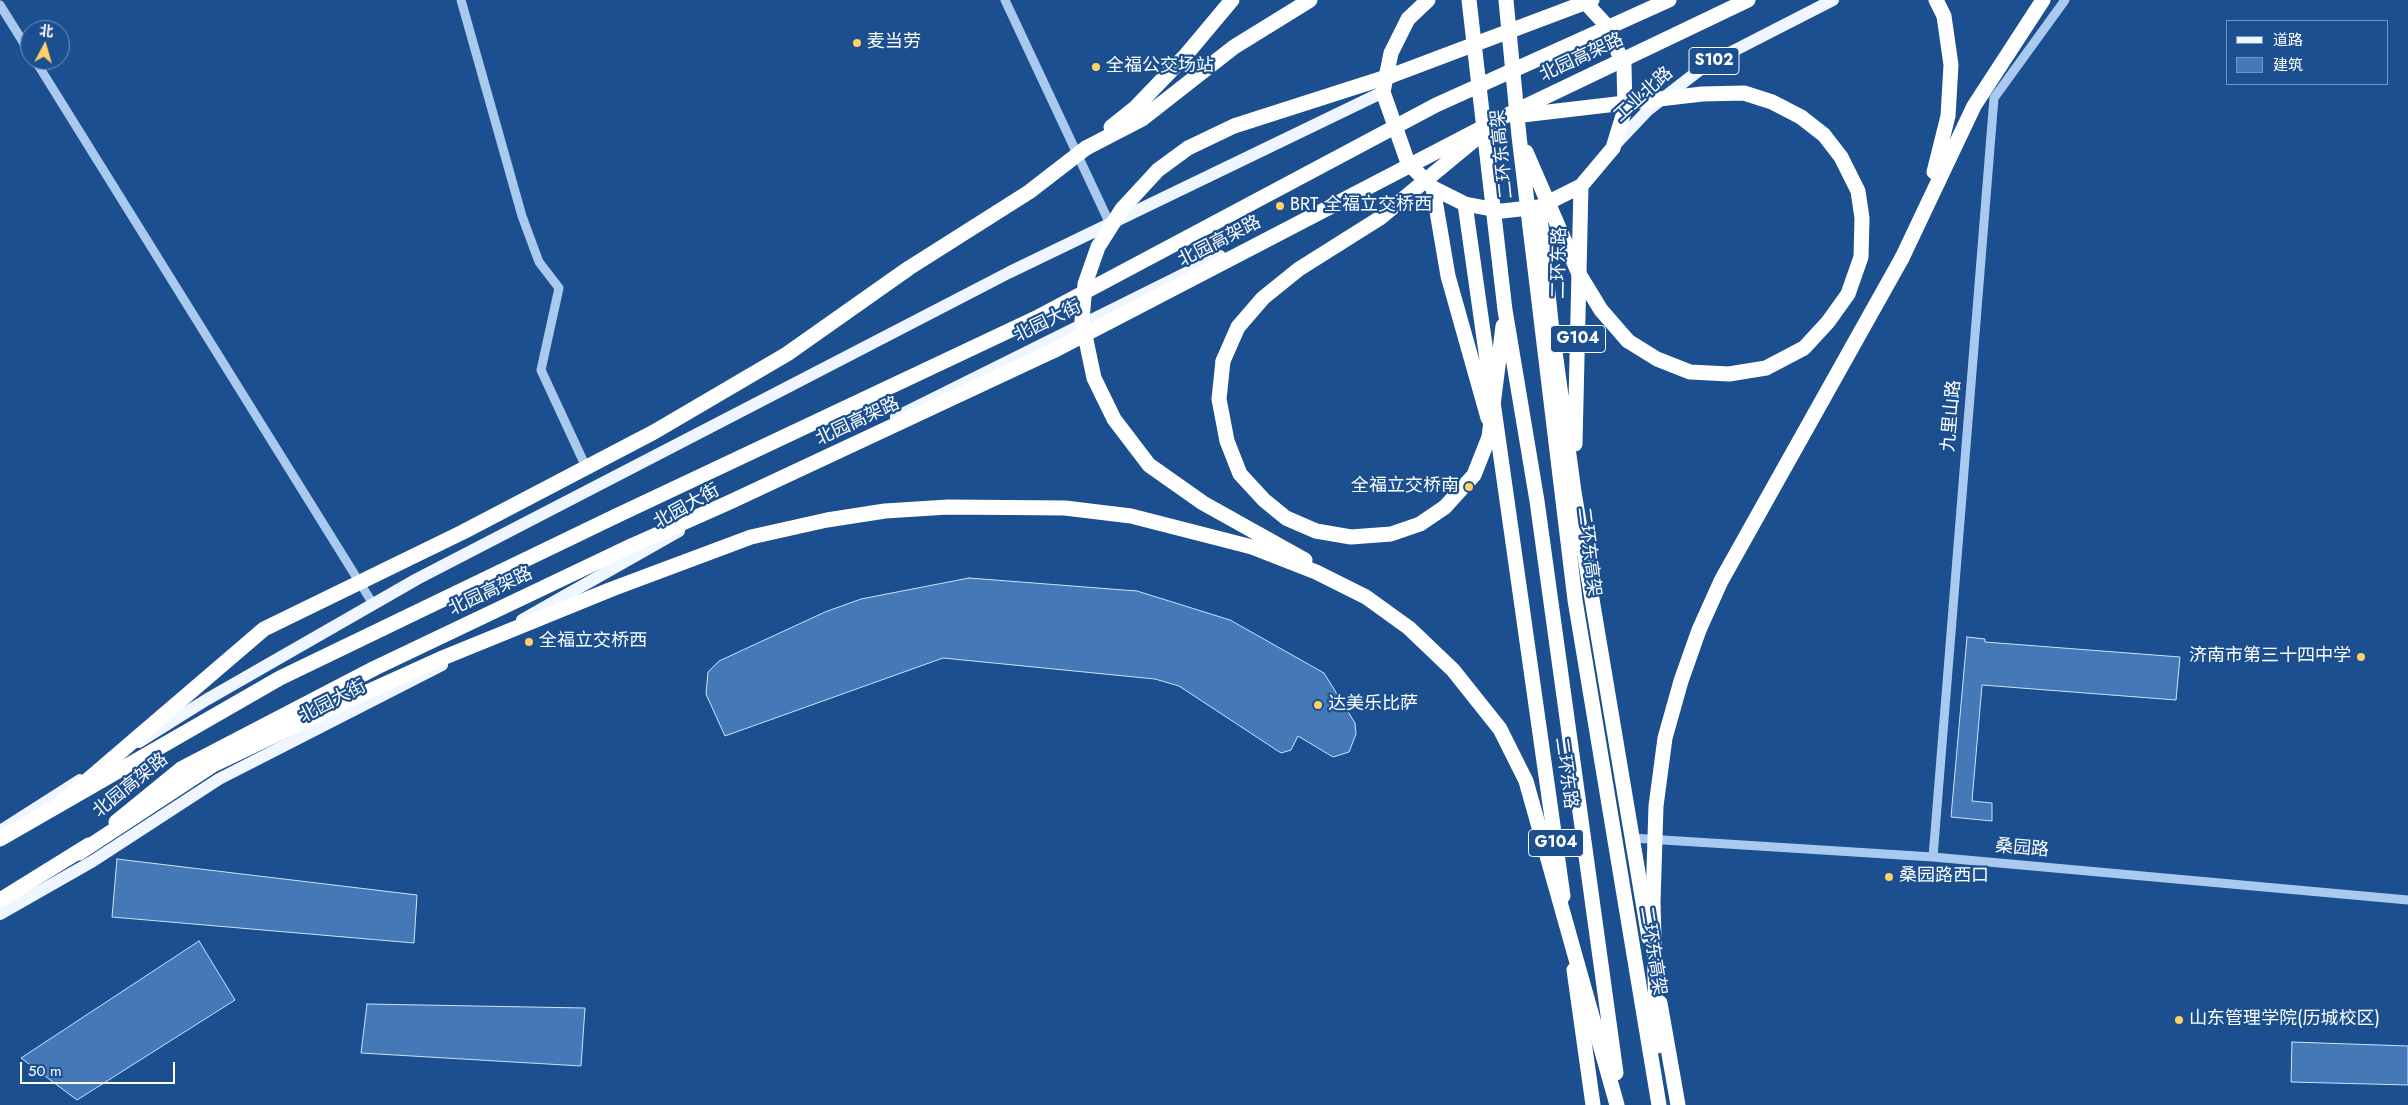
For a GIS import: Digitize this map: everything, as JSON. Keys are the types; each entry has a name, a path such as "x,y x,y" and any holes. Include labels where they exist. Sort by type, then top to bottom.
{"highway":[{"path":"62,802 264,629 463,532 654,432 787,354 909,268 1029,192 1136,107 1186,56 1232,0"},
{"path":"1086,148 1142,119 1234,47 1310,0"},
{"path":"1428,0 1408,19 1391,53 1383,92 1408,163 1433,188 1465,204 1502,211 1539,207 1581,186 1613,148 1625,109 1624,66 1607,26 1583,0"},
{"name":"二环东高架","path":"1469,0 1505,310 1537,501 1614,1056 1618,1105"},
{"name":"二环东高架","path":"1506,0 1519,136 1575,600 1659,1105"},
{"path":"1592,0 1393,74 1234,126 1188,148 1158,170 1122,209 1098,247 1085,284 1082,320 1094,378 1114,419 1149,465 1203,503 1266,536 1366,597 1409,628 1453,670 1500,729 1526,781 1618,1105"},
{"name":"北园高架路","path":"0,839 280,678 616,516 1036,318 1436,105 1669,0"},
{"name":"北园高架路","path":"0,900 79,853 181,769 375,668 631,546 739,498 1053,351 1501,118 1748,0"},
{"path":"1902,258 1938,161 1948,116 1951,64 1944,16 1936,0"},
{"path":"1659,1105 1653,902 1656,806 1665,738 1681,680 1699,630 1721,581 1902,258 1974,106 2043,0"},
{"path":"1505,310 1489,437 1474,475 1445,507 1420,524 1391,534 1351,537 1316,531 1286,518 1264,500 1240,474 1227,441 1219,399 1223,361 1238,327 1263,298 1299,269 1380,218 1501,118 1710,94 1744,94 1787,110 1802,117 1824,135 1841,157 1858,191 1862,218 1860,257 1848,294 1828,322 1804,348 1766,368 1730,374 1690,372 1657,359 1628,341 1601,310 1579,274 1519,136"},
{"name":"二环东路","path":"1574,492 1581,186"},
{"name":"二环东路","path":"1433,188 1448,276 1504,475"},
{"name":"二环东路","path":"1465,204 1593,1105"},
{"name":"二环东路","path":"1539,207 1551,322 1574,492 1678,1105"},
{"path":"79,853 213,765 440,659 612,589 751,537 827,520 885,512 948,507 1065,508 1130,516 1252,546 1316,572 1366,597"}],"main road":[{"name":"工业北路","path":"1613,148 1648,110 1706,65 1833,0"},
{"path":"0,830 206,700 417,579 1001,277 1383,92"},
{"name":"北园大街","path":"0,914 93,861 219,779 411,682 789,469 1408,163"}],"street":[{"path":"461,0 522,216 539,262 559,288 541,370 586,467"},
{"path":"1005,0 1110,224"},
{"name":"九里山路","path":"1933,857 1994,98 2065,0"},
{"path":"0,4 20,37"},
{"path":"40,70 374,604"},
{"name":"桑园路","path":"1632,838 1933,857 2408,900"}],"building":[{"path":"969,578 1137,591 1230,620 1324,673 1355,723 1356,734 1349,752 1333,757 1298,736 1291,750 1281,753 1179,686 1155,679 943,658 725,736 706,694 708,672 719,661 825,612 861,599"},
{"path":"1967,637 1985,639 1985,642 2180,657 2176,700 1982,685 1972,801 1992,803 1992,821 1951,817"},
{"path":"117,859 417,895 414,943 112,917"},
{"path":"199,941 235,1000 77,1100 21,1058"},
{"path":"367,1004 585,1008 581,1066 361,1053"},
{"path":"2292,1042 2408,1046 2408,1085 2291,1082"}],"place":[{"name":"麦当劳","path":"857,43"},
{"name":"全福公交场站","path":"1096,67"},
{"name":"BRT 全福立交桥西","path":"1280,206"},
{"name":"全福立交桥南","path":"1469,487"},
{"name":"全福立交桥西","path":"529,642"},
{"name":"济南市第三十四中学","path":"2361,657"},
{"name":"达美乐比萨","path":"1318,705"},
{"name":"桑园路西口","path":"1889,877"},
{"name":"山东管理学院(历城校区)","path":"2179,1020"}]}
